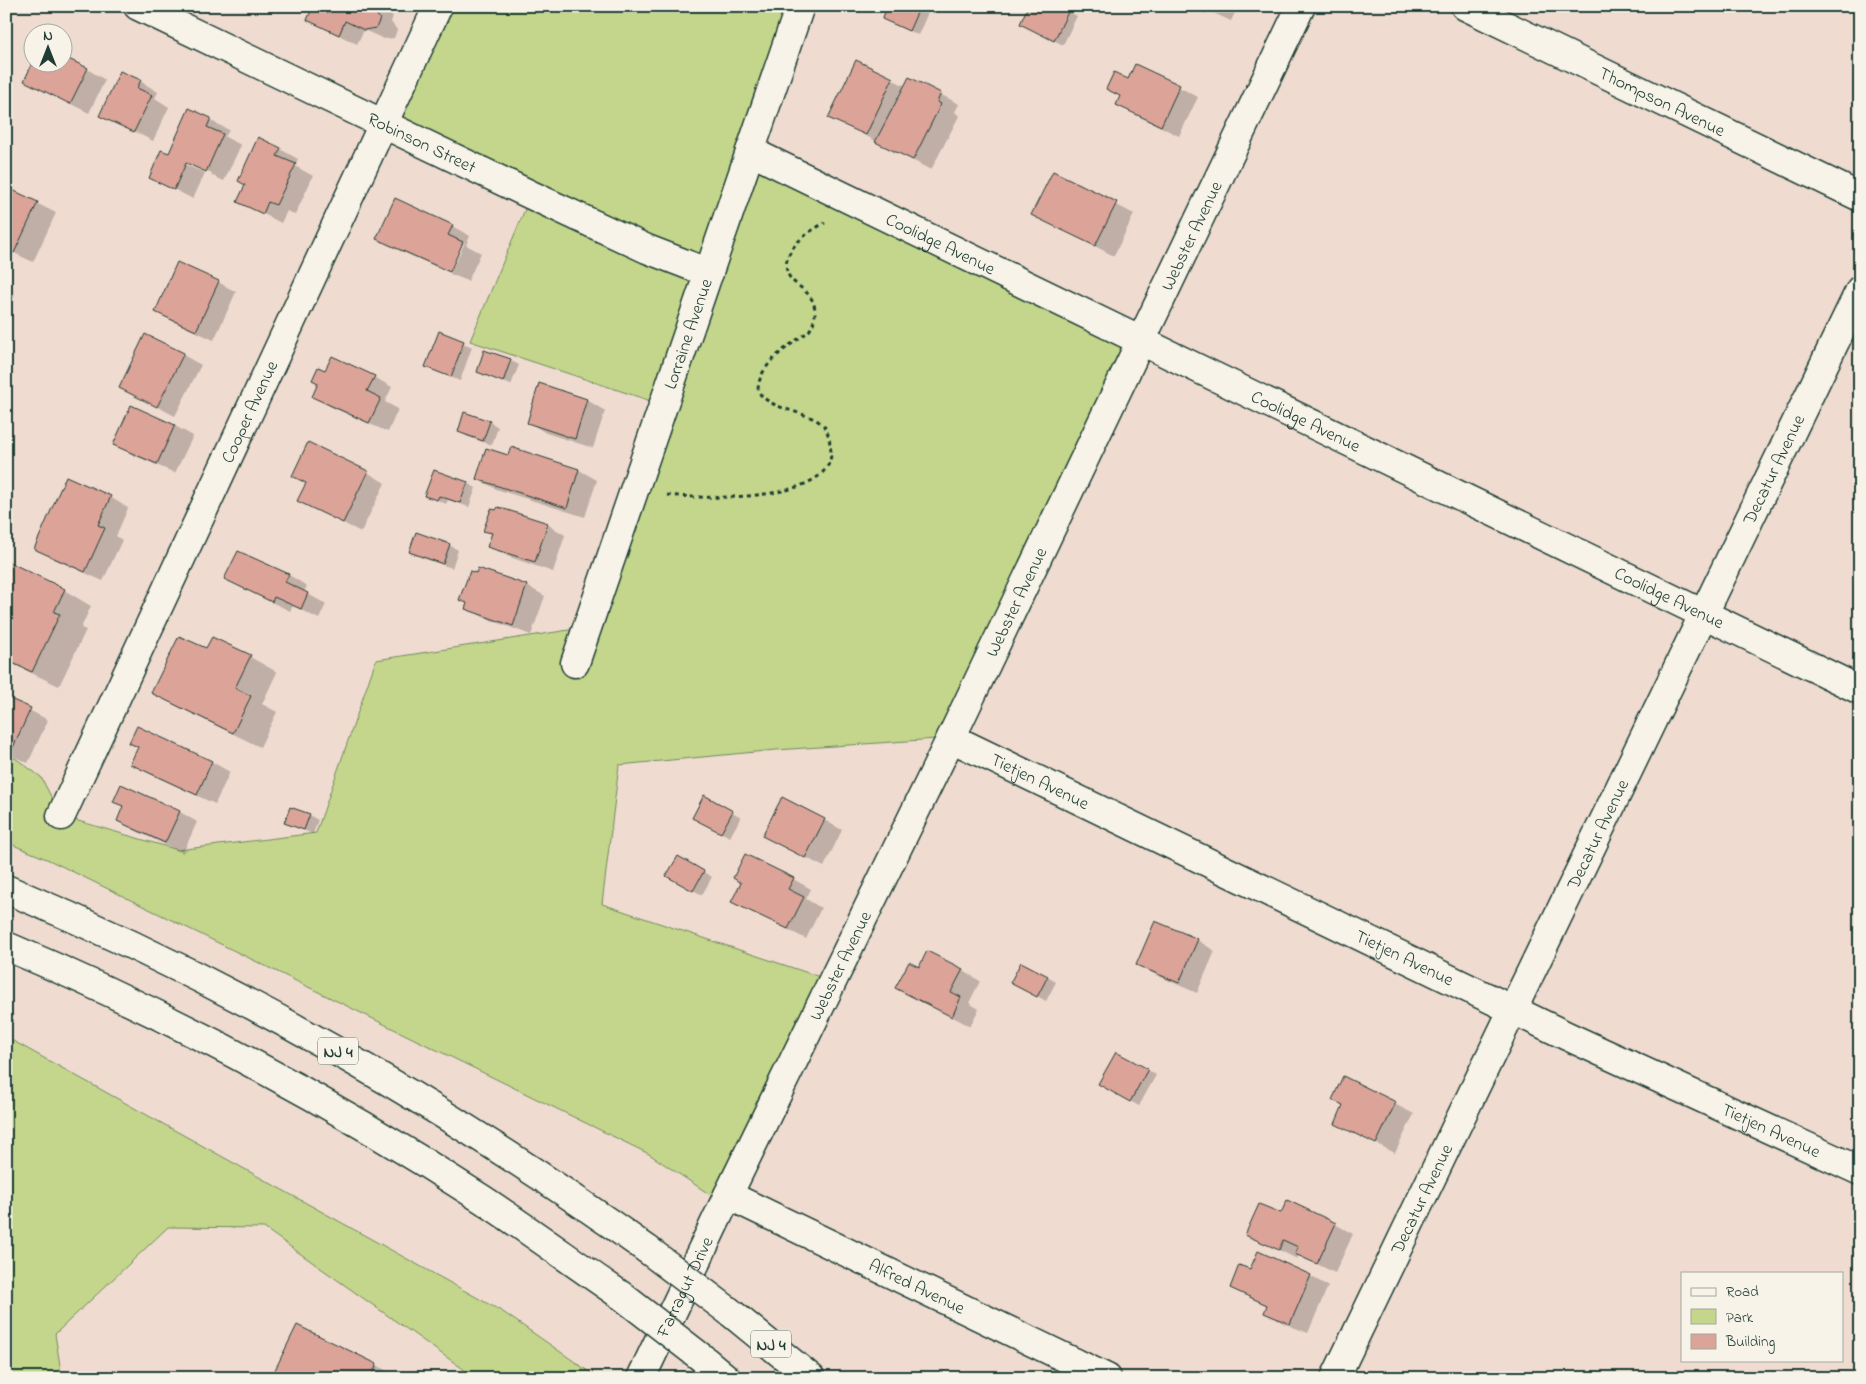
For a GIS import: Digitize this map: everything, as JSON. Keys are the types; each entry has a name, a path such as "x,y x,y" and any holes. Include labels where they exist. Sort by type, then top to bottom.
{"main road":[{"name":"Robinson Street","path":"138,6 647,249 709,273"},
{"name":"Cooper Avenue","path":"61,816 438,6"},
{"name":"Lorraine Avenue","path":"575,663 800,6"},
{"name":"Webster Avenue","path":"728,1194 951,738 1301,6"},
{"name":"Thompson Avenue","path":"1465,6 1860,197"},
{"name":"Coolidge Avenue","path":"750,152 1142,340 1860,690"},
{"name":"Decatur Avenue","path":"1335,1378 1860,290"},
{"name":"Tietjen Avenue","path":"951,738 1513,1010 1860,1171"},
{"name":"NJ 4","path":"6,889 159,956 288,1023 383,1076 492,1143 579,1201 730,1312 810,1378"},
{"path":"6,946 158,1014 268,1071 366,1128 482,1199 622,1296 726,1378"},
{"name":"Farragut Drive","path":"641,1378 728,1194"},
{"name":"Alfred Avenue","path":"728,1194 1107,1378"}],"path":[{"path":"634,492 702,497 748,496 778,492 808,483 827,465 831,455 830,446 828,434 822,425 767,401 758,391 758,378 768,364 810,331 814,321 814,301 789,276 787,264 790,253 802,239 818,227 837,218 846,199"}],"green space":[{"path":"438,6 800,6 751,152 1142,341 951,738 776,750 619,765 602,904 832,981 724,1204 649,1154 49,860 6,842 6,757 15,758 41,777 61,816 178,850 316,833 376,660 588,627 663,405 470,341 531,195 382,124"},
{"path":"6,1037 503,1312 598,1378 476,1378 264,1228 168,1227 55,1334 62,1378 6,1378"}],"building":[{"path":"313,6 375,6 373,10 380,19 376,28 364,30 345,21 339,35 307,20"},
{"path":"888,6 920,6 909,31 882,19"},
{"path":"1028,6 1062,6 1069,10 1054,41 1020,24"},
{"path":"1201,6 1215,6 1212,12"},
{"path":"856,60 893,78 866,135 828,118"},
{"path":"72,61 88,68 70,104 24,81 28,72 72,72"},
{"path":"1135,64 1180,85 1161,126 1116,105 1120,96 1106,89 1114,72 1128,79"},
{"path":"120,71 141,80 137,88 152,95 134,132 99,116"},
{"path":"909,77 941,93 937,102 941,104 913,160 875,142"},
{"path":"189,108 211,118 207,127 223,134 206,172 186,163 174,190 149,178 161,150 169,153"},
{"path":"258,137 281,148 277,156 296,164 276,205 268,202 263,214 237,202 245,185 238,181"},
{"path":"1053,171 1117,202 1095,246 1031,215"},
{"path":"6,187 38,202 14,253 6,249"},
{"path":"395,198 453,225 448,235 463,242 450,272 376,239"},
{"path":"177,262 219,281 196,331 155,312"},
{"path":"439,331 464,341 451,377 425,367"},
{"path":"145,334 184,353 157,407 119,388"},
{"path":"484,350 511,359 503,382 477,372"},
{"path":"332,356 375,376 367,391 381,398 369,423 312,397 318,383 312,380 318,367 325,370"},
{"path":"539,383 587,399 575,439 527,423"},
{"path":"131,405 175,425 157,464 113,445"},
{"path":"464,412 490,421 483,441 458,432"},
{"path":"308,442 368,471 343,523 297,501 306,483 292,476"},
{"path":"511,447 579,469 567,508 476,479 486,448 508,455"},
{"path":"434,470 468,482 460,503 439,496 437,500 424,496"},
{"path":"66,476 111,496 98,525 105,528 85,572 34,549"},
{"path":"498,507 548,523 535,562 487,547 492,533 483,531 491,509 496,510"},
{"path":"416,532 450,544 443,564 409,552"},
{"path":"238,551 289,574 285,582 308,593 301,609 274,597 272,602 224,579"},
{"path":"7,561 65,589 54,612 60,614 32,672 6,660"},
{"path":"478,568 527,585 513,626 465,609 467,603 459,600 470,571 476,573"},
{"path":"179,636 206,648 212,637 251,655 235,688 251,696 233,733 151,693"},
{"path":"6,697 31,708 10,754 6,752"},
{"path":"137,726 212,761 197,795 130,764 138,747 129,743"},
{"path":"121,784 180,811 165,843 117,821 123,806 113,802"},
{"path":"704,795 733,811 721,833 692,818"},
{"path":"782,797 825,819 805,858 762,836"},
{"path":"290,807 310,814 304,830 284,823"},
{"path":"745,854 794,878 788,889 804,897 788,929 731,902 741,883 733,878"},
{"path":"678,856 704,871 693,891 666,876"},
{"path":"1155,921 1198,939 1179,983 1136,965"},
{"path":"927,951 963,969 951,992 961,997 952,1017 895,988 909,962 919,967"},
{"path":"1021,962 1048,976 1037,997 1010,983"},
{"path":"1116,1052 1148,1069 1130,1102 1098,1084"},
{"path":"1343,1076 1396,1102 1376,1144 1335,1124 1343,1105 1332,1100"},
{"path":"1287,1200 1336,1223 1317,1264 1295,1254 1298,1247 1283,1240 1279,1250 1245,1235 1259,1204 1281,1213"},
{"path":"1258,1251 1311,1275 1290,1324 1264,1313 1267,1305 1230,1288 1239,1265 1250,1269"},
{"path":"297,1325 377,1364 371,1378 281,1378 273,1374"}]}
